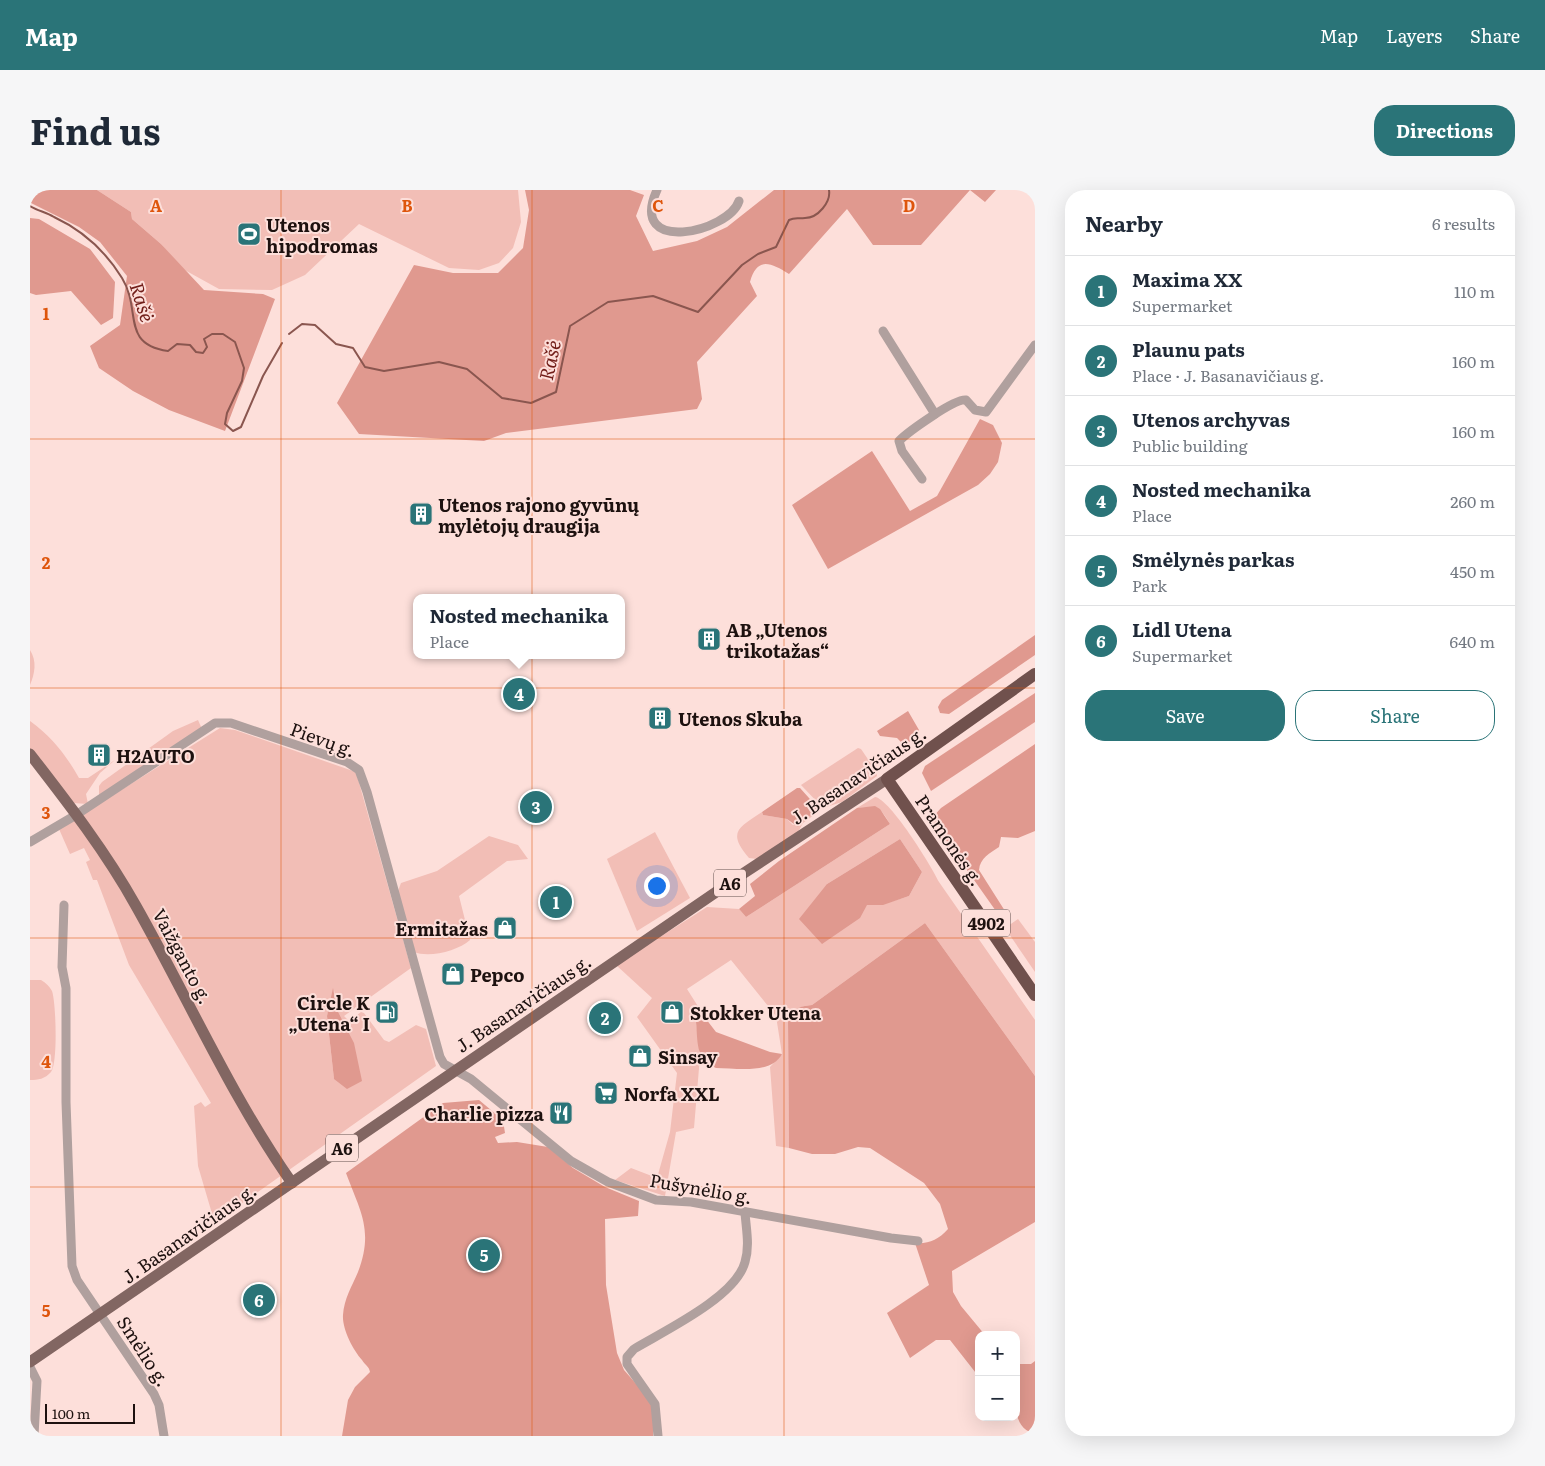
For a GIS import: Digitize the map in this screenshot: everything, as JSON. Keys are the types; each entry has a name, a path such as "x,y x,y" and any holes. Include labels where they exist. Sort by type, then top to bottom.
{"highway":[{"name":"J. Basanavičiaus g.","path":"887,779 1035,674"},
{"name":"Pramonės g.","path":"887,779 1035,995"}],"main road":[{"name":"Vaižganto g.","path":"30,754 108,860 136,905 244,1106 292,1183"},
{"name":"J. Basanavičiaus g.","path":"30,1362 798,837 887,779"}],"street":[{"path":"657,190 650,212 654,225 660,230 686,231 710,226 728,217 735,210 739,201"},
{"path":"883,331 935,414"},
{"path":"922,479 902,451 899,441 935,414 961,399 966,400 975,410 986,412 1035,345"},
{"name":"Pievų g.","path":"76,815 215,723 232,723 347,762 359,770 367,792 440,1057 444,1064 457,1069"},
{"path":"30,842 76,815"},
{"name":"Smėlio g.","path":"64,905 62,968 66,988 66,1102 72,1266 77,1280 154,1394 159,1405 164,1436"},
{"name":"Pušynėlio g.","path":"457,1069 571,1161 608,1182 656,1200 692,1202 918,1241"},
{"path":"658,1436 656,1404 627,1364 627,1357 634,1349 717,1299 730,1285 745,1265 748,1249 745,1212"},
{"path":"30,1367 37,1381 34,1436"}],"shaded area":[{"path":"30,190 97,190 131,212 132,219 161,244 204,290 263,294 275,299 225,431 169,410 133,391 99,368 90,346 120,325 127,276 100,242 79,227 31,203"},
{"name":"Utenos hipodromas","path":"97,190 518,190 521,222 513,248 499,263 479,270 449,268 359,224 305,275 272,290 219,289 181,268 161,244 132,219 131,212"},
{"path":"525,190 630,190 644,195 636,216 653,251 697,241 727,227 774,190 970,190 921,245 873,245 847,209 789,274 771,265 765,264 757,268 750,282 757,296 697,362 702,399 697,409 506,433 484,441 359,434 337,403 414,265 453,273 498,273 523,248 529,210"},
{"path":"970,190 996,190 985,202"},
{"path":"30,218 39,219 90,249 115,282 113,318 101,325 71,291 36,295 30,293"},
{"path":"980,419 993,425 1002,443 998,462 990,474 978,485 828,569 792,505 872,451 910,511 937,496"},
{"path":"1035,635 1035,655 949,714 940,713 938,707 942,700"},
{"path":"30,650 34,658 34,667 30,685"},
{"path":"1035,693 1035,722 931,791 922,773 925,766"},
{"path":"908,711 919,730 917,737 904,745 897,738 880,736 877,731"},
{"path":"198,720 202,729 99,797 99,786 102,782 173,731"},
{"path":"30,721 58,747 79,778 88,778 115,760 100,773 86,794 88,804 73,803 30,749"},
{"path":"220,728 235,730 356,772 411,968 344,1016 349,1021 361,1012 364,1013 384,1040 389,1042 416,1025 426,1029 436,1066 234,1209 213,1217 198,1166 194,1106 201,1102 205,1107 211,1103 129,965 97,880 93,880 86,862 90,860 84,848 70,854 59,829","holes":["334,990 337,1010 334,1079 327,1016"]},
{"path":"1035,744 1035,831 1018,838 1001,837 999,847 986,856 981,862 979,870 1005,911 1001,915 998,914 931,819 941,808"},
{"path":"858,748 861,749 876,771 877,776 842,802 823,808 801,785"},
{"path":"797,788 800,788 818,808 798,827 787,819 763,815 762,812"},
{"path":"875,797 882,801 900,820 939,882 1035,1020 1035,1076 925,923 812,1005 804,1006 792,1013 788,1020 789,1148 776,1146 770,1067 782,1054 776,1016 731,960 687,989 706,1019 696,1022 700,1056 694,1128 676,1132 665,1196 615,1180 631,1168 657,1178 670,1132 677,1073 637,1017 652,998 616,965 707,907 739,909 746,917 890,824 877,808 857,808","holes":["900,839 922,872 909,896 884,903 874,904 859,901 827,884"]},
{"path":"875,806 880,809 890,824 746,917 739,909 755,896 750,884 779,861 857,808"},
{"path":"818,808 818,812 803,823 798,832 757,859 749,858 738,842 738,831 762,812 763,815 787,819 793,825"},
{"path":"655,832 690,898 637,931 607,859"},
{"path":"489,836 518,845 528,859 507,861 459,896 470,940 451,950 435,954 414,952 398,891 401,883 437,871"},
{"path":"900,839 922,872 909,896 883,905 867,905 860,918 822,944 799,919 827,884"},
{"path":"1018,919 1035,942 1035,972 1005,928"},
{"path":"925,923 1035,1076 1035,1222 952,1271 953,1292 961,1306 982,1331 975,1331 975,1372 950,1340 936,1340 910,1358 887,1313 929,1285 915,1243 925,1243 933,1240 941,1236 948,1229 940,1204 924,1183 870,1148 858,1147 835,1154 812,1154 789,1148 788,1020 798,1008 812,1005"},
{"path":"30,980 41,980 52,991 56,1033 55,1058 49,1074 41,1079 30,1080"},
{"path":"333,988 337,1010 354,1043 362,1081 347,1089 334,1079 327,1016"},
{"path":"706,1019 716,1032 770,1052 782,1054 777,1061 762,1068 716,1068 709,1065 704,1060 699,1049 696,1022"},
{"path":"479,1100 503,1120 505,1133 495,1137 498,1143 517,1142 548,1147 573,1168 605,1187 639,1201 638,1216 605,1219 606,1285 617,1353 624,1370 645,1394 653,1408 653,1436 342,1436 348,1400 355,1387 370,1372 352,1345 343,1321 345,1304 363,1257 365,1244 363,1221 346,1173 443,1103"},
{"path":"1035,1361 1035,1431 1033,1433 1025,1429 1020,1421 1020,1364 1031,1364"}],"waterway":[{"name":"Rašė","path":"289,334 302,324 315,325 336,344 353,348 365,367 384,371 439,362 467,369 502,398 531,403 556,392 570,326 608,302 653,296 698,312 742,265 758,254 776,247 789,220 810,217 819,212 826,204 829,190"},
{"name":"Rašė","path":"30,206 74,228 109,259 128,290 134,324 143,341 153,347 168,351 177,344 190,345 196,352 203,353 207,347 204,339 212,334 223,334 235,342 244,368 242,381 227,413 225,424 233,431 241,427 263,376 282,343"}],"place":[{"name":"Utenos hipodromas","path":"249,234"},
{"name":"Utenos rajono gyvūnų mylėtojų draugija","path":"421,514"},
{"name":"AB „Utenos trikotažas“","path":"709,639"},
{"name":"Nosted mechanika","path":"519,694"},
{"name":"Utenos Skuba","path":"660,718"},
{"name":"H2AUTO","path":"99,755"},
{"name":"Utenos archyvas","path":"536,807"},
{"name":"Maxima XX","path":"556,902"},
{"name":"Ermitažas","path":"505,928"},
{"name":"Pepco","path":"453,974"},
{"name":"Circle K „Utena“ I","path":"387,1012"},
{"name":"Stokker Utena","path":"672,1012"},
{"name":"Plaunu pats","path":"605,1018"},
{"name":"Sinsay","path":"640,1056"},
{"name":"Norfa XXL","path":"606,1093"},
{"name":"Charlie pizza","path":"561,1113"},
{"name":"Smėlynės parkas","path":"484,1255"},
{"name":"Lidl Utena","path":"259,1300"}]}
